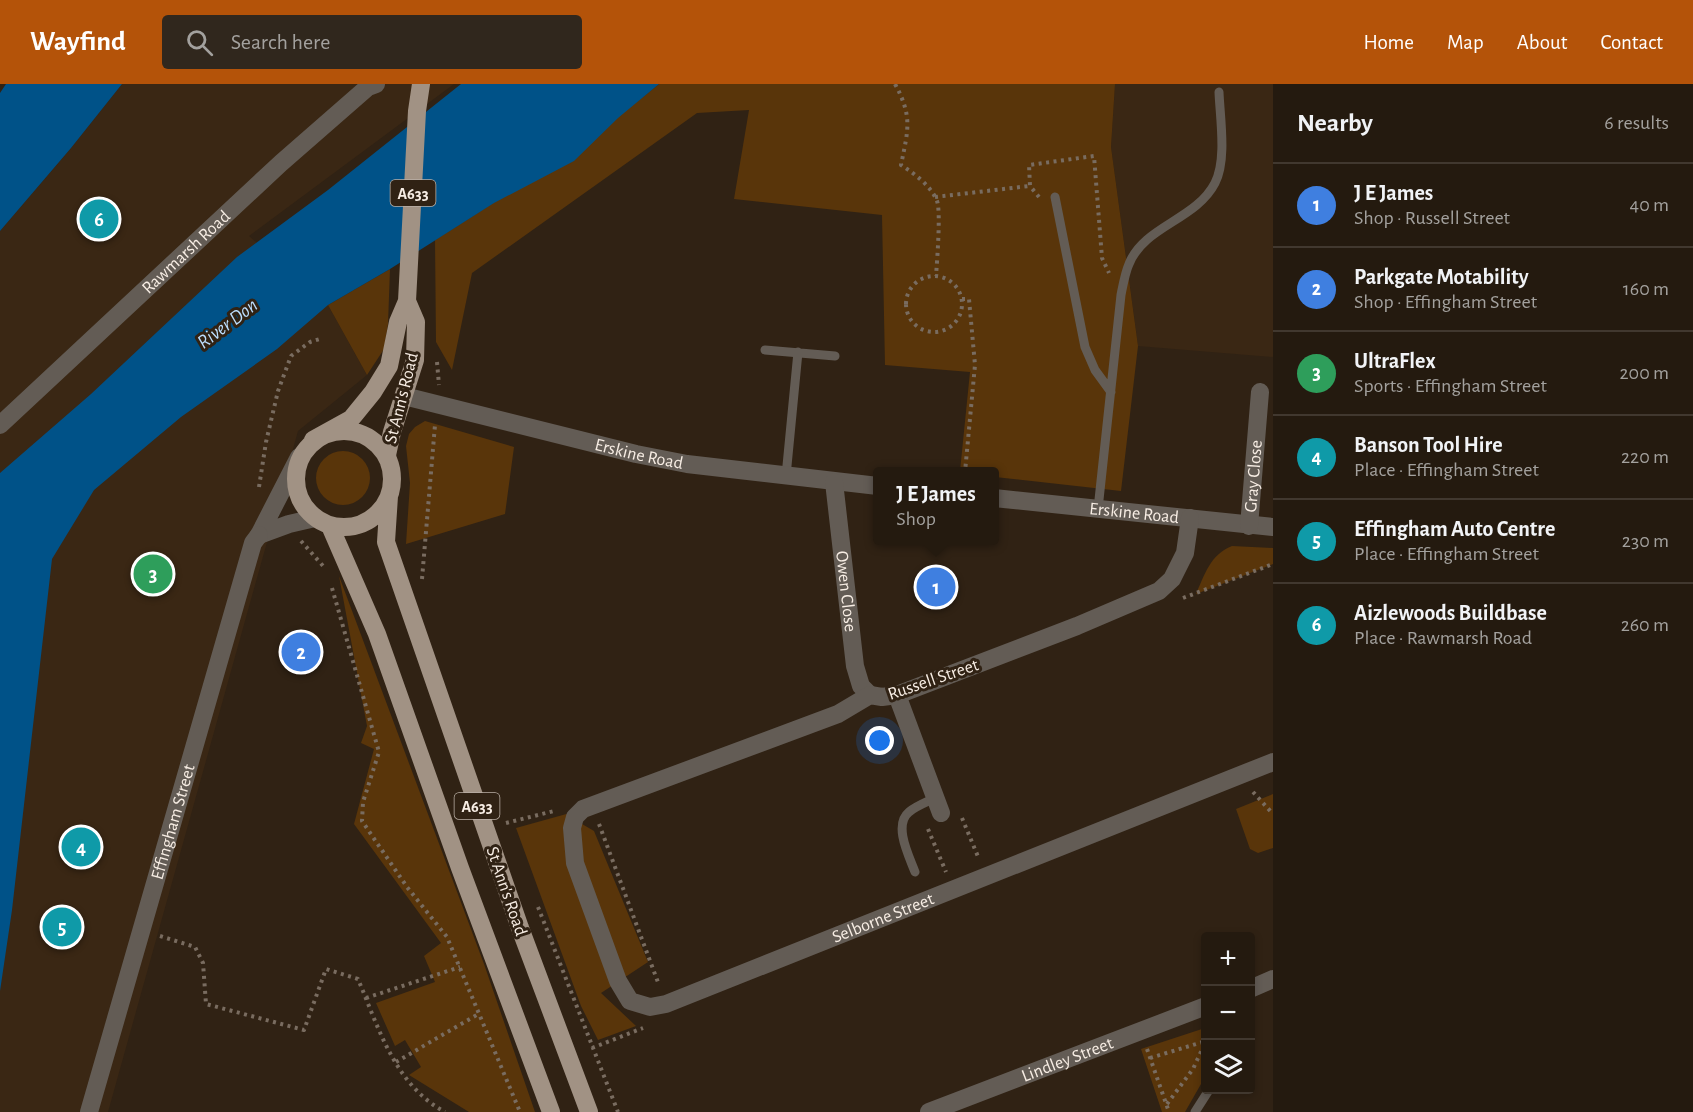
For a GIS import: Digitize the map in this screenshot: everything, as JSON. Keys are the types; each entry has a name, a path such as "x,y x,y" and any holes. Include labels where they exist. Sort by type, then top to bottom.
{"main road":[{"name":"St Ann's Road","path":"421,84 417,111 407,301 398,322 389,366 374,392 351,418 313,440 299,458 294,476 298,497 307,512 322,522 377,634 460,868 551,1112"},
{"name":"St Ann's Road","path":"407,301 416,321 415,360 387,455 392,473 386,542 520,928 589,1112"},
{"name":"St Ann's Road","path":"313,440 333,430 351,430 365,435 382,448 388,460"},
{"path":"322,522 354,526 364,523 378,513 389,496"}],"street":[{"name":"Rawmarsh Road","path":"0,424 281,163 368,87 376,84"},
{"name":"Gray Close","path":"1249,526 1260,392"},
{"name":"Erskine Road","path":"404,396 636,454 687,464 873,486"},
{"name":"Effingham Street","path":"89,1112 253,543 299,458"},
{"name":"Owen Close","path":"834,482 855,666 861,686 870,695"},
{"name":"Erskine Road","path":"999,499 1273,528"},
{"name":"Russell Street","path":"588,808 838,714 870,695 882,697 897,695 1077,626 1159,591 1172,579 1185,553 1190,519"},
{"path":"259,535 289,524 322,522"},
{"path":"897,695 938,806"},
{"name":"Selborne Street","path":"588,808 575,817 572,828 575,862 618,981 630,1001 650,1007 663,1005 1273,762"},
{"path":"1255,987 1273,979"},
{"name":"Lindley Street","path":"929,1112 1201,1008"}],"lane":[{"path":"1098,509 1121,295 1129,262 1148,238 1198,207 1216,182 1222,155 1219,92"},
{"path":"1054,197 1085,347 1095,370 1112,392"},
{"path":"765,350 835,356"},
{"path":"786,476 798,352"},
{"path":"915,872 904,842 902,822 908,812 938,806"},
{"path":"1195,1112 1206,1094"}],"path":[{"path":"895,84 906,103 908,130 901,165 913,172 931,191 938,204 936,276"},
{"path":"1058,212 1047,205 1030,186 1029,165 1094,156 1102,258 1121,295"},
{"path":"935,197 1030,186"},
{"path":"936,276 953,283 962,299 962,308 954,324 937,331 928,331 919,327 908,313 908,295 919,280 936,276"},
{"path":"962,299 969,299 975,364 965,467"},
{"path":"259,491 266,441 278,391 291,356 310,342 323,338"},
{"path":"410,614 424,573 437,405"},
{"path":"259,535 301,541 327,571"},
{"path":"1159,591 1184,599 1273,564"},
{"path":"330,582 379,752 363,802 362,821 407,887 447,937 520,1112"},
{"path":"1239,775 1273,814"},
{"path":"953,890 925,820 938,806 957,806 986,876"},
{"path":"485,828 569,807 588,808 663,1005 650,1026 569,1058"},
{"path":"502,813 506,823"},
{"path":"536,901 618,1112"},
{"path":"141,930 195,947 202,963 206,1004 304,1030 326,969 358,979 384,1044 409,1084 429,1103 445,1112"},
{"path":"366,998 460,967"},
{"path":"396,1062 480,1013"},
{"path":"1141,1031 1169,1112"},
{"path":"1150,1058 1201,1043"},
{"path":"1167,1105 1193,1069 1201,1052"}],"shaded area":[{"path":"122,84 454,84 249,236 328,305 367,375 298,431 108,1112 0,1112 0,231"},
{"path":"659,84 1115,84 1111,147 1138,346 1121,491 999,477 999,467 960,467 970,372 885,365 882,215 734,199 749,110 697,113 472,273 452,370 436,342 435,240 549,166"},
{"path":"1115,84 1273,84 1273,357 1138,346 1111,147"},
{"path":"390,269 388,324 384,349 367,375 328,305"},
{"path":"425,421 514,447 505,514 406,544 410,483 406,446 409,434"},
{"path":"343,451 353,453 362,459 368,468 370,478 368,488 362,497 353,503 343,505 333,503 324,497 318,488 316,478 318,468 324,459 333,453"},
{"path":"1232,546 1273,548 1273,564 1196,594 1213,560 1218,554"},
{"path":"339,576 484,964 535,1112 469,1112 409,1075 421,1067 405,1040 395,1046 376,1003 435,982 424,956 441,943 354,824 374,749 361,743 367,726"},
{"path":"1273,794 1273,848 1258,853 1250,849 1236,809"},
{"path":"570,813 594,831 648,962 601,993 636,1026 598,1040 581,1006 516,828"},
{"path":"1201,1029 1201,1084 1185,1112 1162,1112 1141,1049"}],"water":[{"path":"6,84 122,84 0,231 0,93"},
{"name":"River Don","path":"461,84 659,84 618,118 574,161 494,203 328,305 277,349 181,417 94,490 52,559 12,910 0,991 0,473 91,394 237,257 328,190"}],"place":[{"name":"Aizlewoods Buildbase","path":"99,219"},
{"name":"UltraFlex","path":"153,574"},
{"name":"J E James","path":"936,587"},
{"name":"Parkgate Motability","path":"301,652"},
{"name":"Banson Tool Hire","path":"81,847"},
{"name":"Effingham Auto Centre","path":"62,927"}]}
